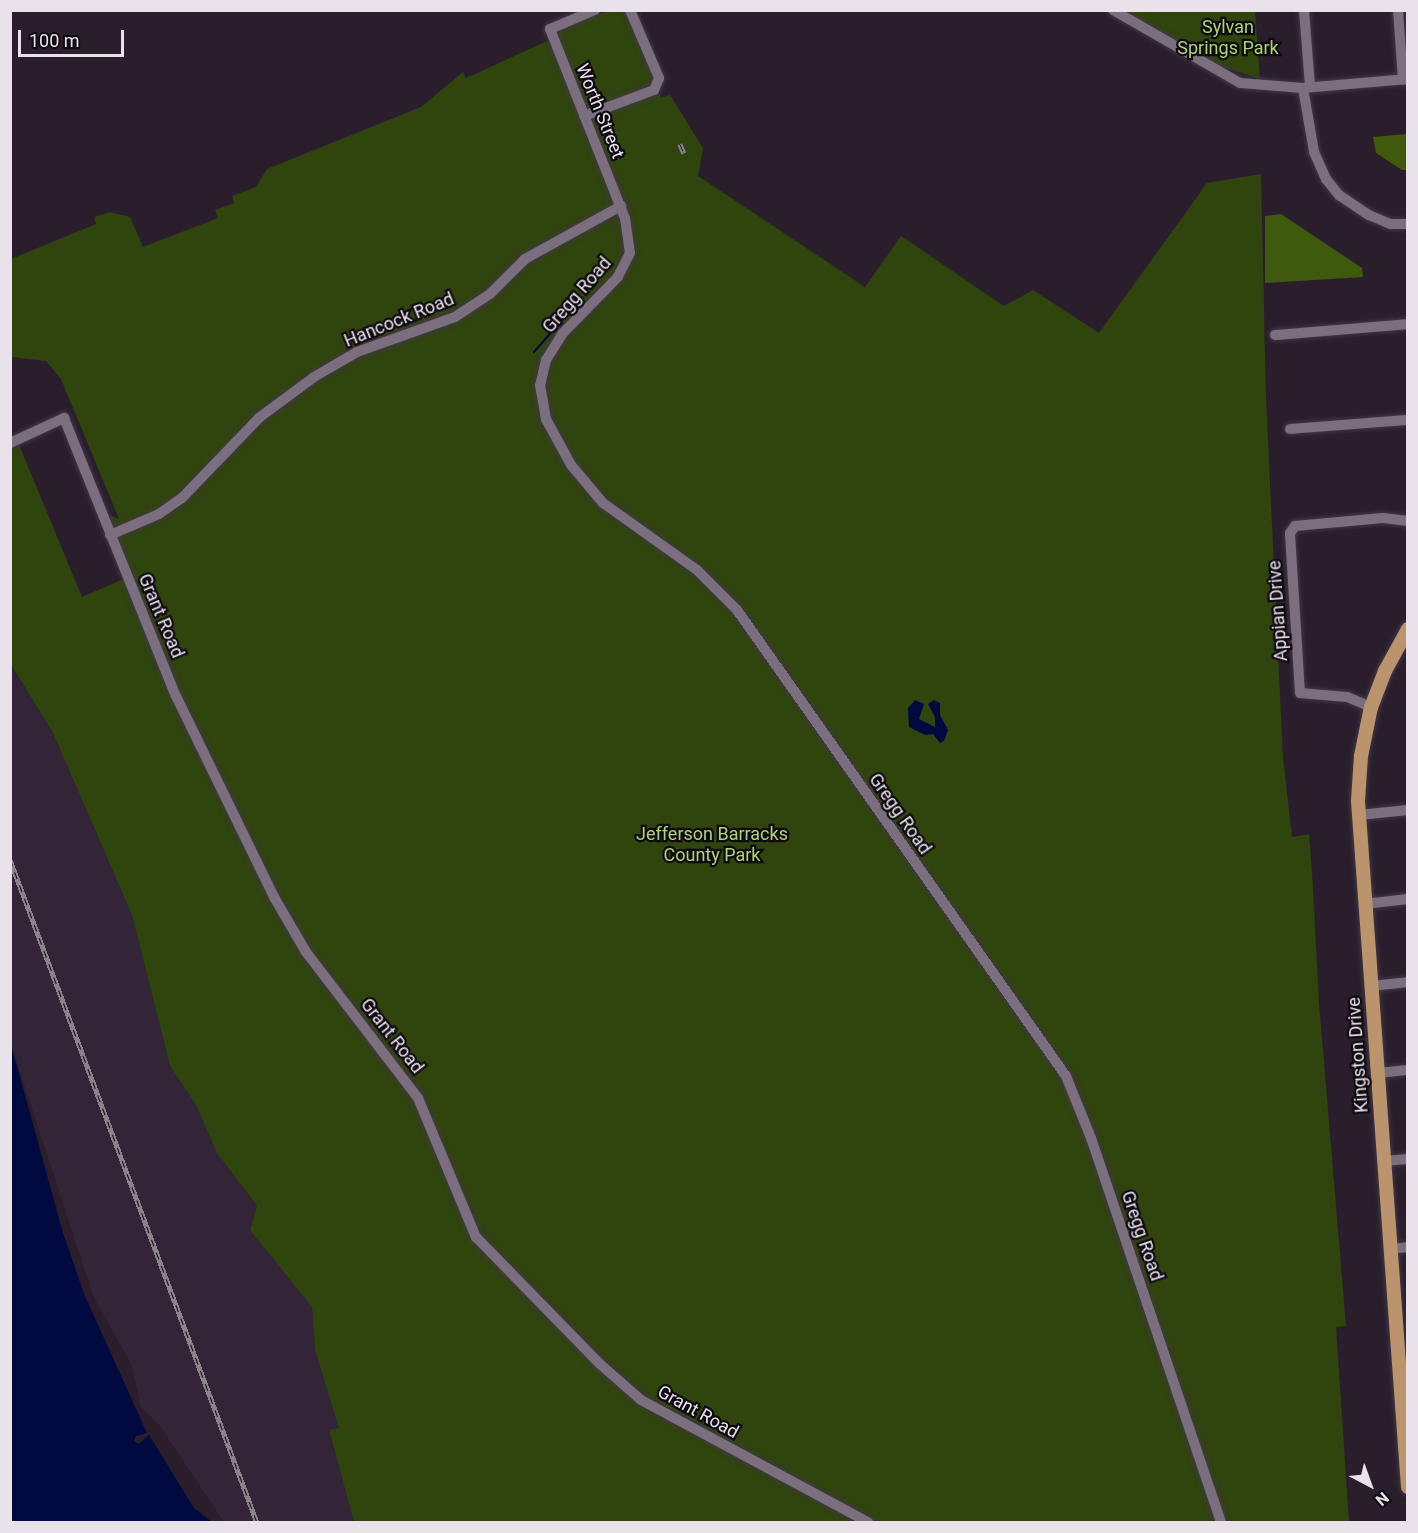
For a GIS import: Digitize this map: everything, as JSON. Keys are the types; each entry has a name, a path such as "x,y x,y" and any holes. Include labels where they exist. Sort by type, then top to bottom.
{"main road":[{"name":"Kingston Drive","path":"1407,629 1385,671 1371,707 1361,756 1359,815 1390,1249 1402,1335 1407,1488"}],"street":[{"name":"Worth Street","path":"595,10 550,29 621,206"},
{"path":"584,116 654,90 659,78 630,10"},
{"path":"1113,10 1240,83 1307,87 1405,79 1398,10"},
{"path":"1304,10 1307,87 1314,152 1326,179 1339,195 1369,215 1390,224 1407,224"},
{"name":"Hancock Road","path":"110,536 159,514 182,498 260,417 315,377 364,349 455,317 490,294 525,259 621,206"},
{"name":"Gregg Road","path":"621,206 630,236 628,261 563,333 546,360 540,397 548,424 571,465 603,503 697,570 737,610 1066,1076 1088,1127 1221,1522"},
{"path":"1275,335 1407,324"},
{"name":"Grant Road","path":"10,443 64,418 110,536 192,732 274,897 306,952 415,1092 476,1237 600,1364 642,1400 868,1522"},
{"path":"1290,429 1407,420"},
{"name":"Appian Drive","path":"1371,707 1347,697 1300,693 1291,528 1383,518 1407,521"},
{"path":"1359,815 1407,810"},
{"path":"1365,904 1407,899"},
{"path":"1371,986 1407,982"},
{"path":"1378,1073 1407,1070"},
{"path":"1384,1161 1407,1159"},
{"path":"1390,1249 1407,1247"}],"shaded area":[{"path":"10,665 53,733 132,915 170,1066 196,1105 217,1153 257,1207 250,1230 312,1307 315,1350 339,1428 329,1430 354,1522 221,1522 138,1409 90,1296 11,1044"},
{"path":"915,700 924,704 919,719 935,727 935,717 928,704 934,700 940,703 940,715 948,730 944,741 940,743 933,734 925,735 909,727 908,708"},
{"path":"10,1044 90,1296 129,1368 138,1409 221,1522 11,1522"}],"green space":[{"name":"Jefferson Barracks County Park","path":"607,11 626,11 661,98 670,95 703,148 698,176 865,287 901,236 1004,306 1033,290 1099,333 1207,183 1261,174 1266,399 1283,758 1292,837 1309,834 1319,1003 1346,1326 1336,1327 1349,1522 354,1522 329,1430 339,1428 315,1350 312,1307 250,1230 257,1206 217,1153 196,1105 170,1066 132,915 53,733 11,665 11,437 15,435 82,597 131,576 109,515 119,519 61,379 46,361 11,357 11,259 96,224 94,217 110,212 130,217 143,247 218,218 215,210 234,203 232,196 256,187 267,169 421,107 463,72 466,78 556,37 558,30"},
{"name":"Sylvan Springs Park","path":"1123,11 1255,11 1260,79 1220,66"},
{"path":"1407,134 1407,170 1402,170 1376,153 1373,137"},
{"path":"1281,214 1362,268 1363,277 1265,283 1265,216"}],"pier":[{"path":"10,1041 93,1295 132,1366 141,1407 160,1426 224,1522 212,1522 194,1508 149,1435 139,1444 134,1441 136,1436 147,1433 84,1294 63,1233"}],"waterway":[{"path":"534,352 569,312"}],"railway":[{"path":"680,144 684,153"},
{"path":"10,859 257,1522"}]}
